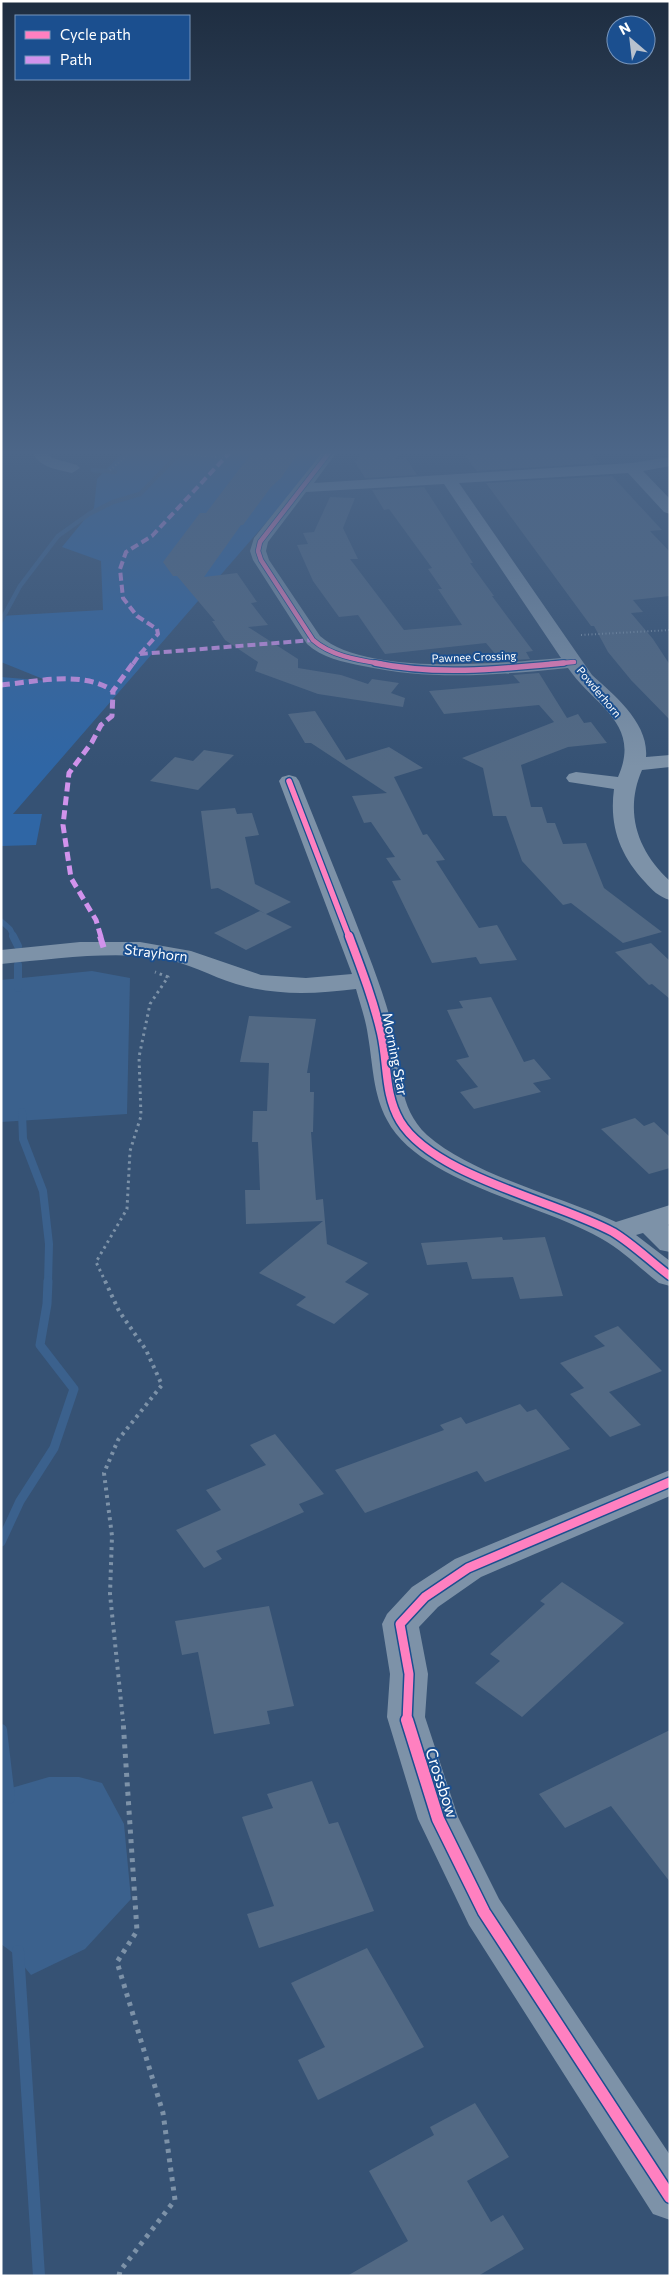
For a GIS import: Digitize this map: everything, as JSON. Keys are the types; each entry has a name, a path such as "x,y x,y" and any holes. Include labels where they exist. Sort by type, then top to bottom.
{"street":[{"name":"Pawnee Crossing","path":"259,555 313,640 321,647 362,661 436,671 498,669 574,662"},
{"name":"Powderhorn","path":"501,555 585,679 612,704 627,726 636,750 634,764 626,784 621,808 624,833 638,859 670,893"},
{"path":"634,764 670,761"},
{"path":"576,778 626,784"},
{"name":"Morning Star","path":"289,781 366,980 381,1034 390,1099 401,1122 418,1141 442,1158 476,1176 577,1215 614,1232 670,1276"},
{"name":"Strayhorn","path":"1,957 104,949 140,949 194,958 228,973 272,984 309,986 366,980"},
{"path":"614,1232 658,1218 670,1243"},
{"name":"Crossbow","path":"670,1482 468,1568 425,1596 400,1624 408,1674 406,1716 438,1819 484,1912 670,2197"}],"path":[{"path":"557,636 670,630"},
{"path":"119,2276 120,2270 175,2200 163,2113 117,1962 137,1931 126,1752 110,1594 112,1536 104,1473 118,1440 162,1385 146,1350 119,1311 96,1262 127,1209 130,1151 142,1116 139,1057 150,1004 168,977 151,970"}],"shaded area":[{"path":"85,555 238,555 13,814 42,814 36,845 1,846 1,677 48,681 1,662 1,616 103,610 101,561"},
{"path":"92,971 130,978 127,1114 1,1122 1,980"},
{"path":"49,1777 79,1777 102,1783 124,1824 131,1899 85,1949 31,1975 13,1953 1,1944 1,1789 8,1789"}],"building":[{"path":"168,555 219,555 204,577 237,573 257,602 251,603 268,625 248,627 298,659 298,668 341,675 368,684 372,679 399,683 391,693 405,698 403,707 318,694 255,671 258,662 225,640 212,621 215,621 177,576 173,576 163,562"},
{"path":"302,555 356,555 358,559 350,559 404,630 462,625 438,589 442,589 428,569 432,568 423,555 468,555 473,563 470,563 494,596 492,596 533,651 526,652 530,659 501,661 486,643 385,654 358,615 339,617 313,581"},
{"path":"539,555 670,555 670,596 633,600 643,612 631,613 653,639 670,665 670,720 631,680 608,652 594,626 591,626"},
{"path":"539,673 567,718 578,714 584,723 591,722 607,743 568,747 521,765 531,807 542,807 547,823 555,823 563,844 586,843 604,888 662,932 623,943 571,903 563,905 522,861 506,816 493,816 483,768 462,758 554,722 539,705 444,714 429,691 520,683 513,675"},
{"path":"315,711 346,760 389,747 423,768 394,777 423,835 427,834 445,860 436,861 479,928 497,925 517,960 480,964 476,957 432,963 392,881 401,880 386,858 395,857 371,822 364,823 352,796 387,793 311,743 305,743 288,714"},
{"path":"204,750 234,755 198,790 150,781 175,757 193,761"},
{"path":"235,808 237,814 252,813 259,835 245,837 255,884 291,902 266,914 218,888 211,889 201,811"},
{"path":"260,911 292,927 246,950 214,933"},
{"path":"651,943 670,961 670,999 652,984 649,985 615,952"},
{"path":"491,997 524,1062 534,1059 551,1079 533,1083 541,1092 474,1109 460,1092 478,1087 456,1060 469,1057 447,1010 463,1008 459,1001"},
{"path":"249,1016 316,1019 307,1073 310,1073 310,1092 314,1092 313,1132 311,1132 316,1200 323,1199 327,1244 368,1263 345,1282 369,1294 334,1324 296,1305 306,1297 259,1273 323,1221 246,1224 245,1190 260,1190 258,1142 252,1142 253,1111 267,1111 269,1063 240,1062"},
{"path":"635,1118 644,1126 654,1122 670,1137 670,1168 649,1174 601,1129"},
{"path":"502,1237 503,1240 545,1237 563,1296 520,1299 513,1277 472,1279 467,1262 427,1265 421,1243"},
{"path":"618,1326 662,1371 609,1392 641,1425 610,1437 570,1394 584,1388 560,1363 605,1346 594,1336"},
{"path":"520,1404 527,1412 536,1409 570,1449 485,1482 477,1471 365,1513 335,1470 444,1430 440,1425 461,1417 466,1424"},
{"path":"275,1434 324,1494 299,1504 304,1512 216,1551 222,1559 204,1568 176,1530 221,1510 206,1490 266,1465 250,1445"},
{"path":"562,1582 624,1623 522,1717 475,1683 500,1661 490,1654 545,1604 540,1601"},
{"path":"269,1606 294,1706 267,1711 270,1724 214,1734 198,1652 182,1655 175,1621"},
{"path":"670,1730 670,1882 611,1806 565,1828 539,1794"},
{"path":"312,1781 329,1824 338,1822 374,1911 259,1948 247,1914 274,1906 242,1817 273,1808 267,1794"},
{"path":"367,1948 424,2047 318,2100 298,2060 325,2047 291,1983"},
{"path":"475,2103 509,2157 467,2181 491,2222 503,2215 524,2249 478,2276 347,2276 408,2241 369,2171 434,2135 430,2127"}],"waterway":[{"path":"1,621 20,586 43,555"},
{"path":"1,921 10,929 14,937"},
{"path":"13,936 18,946"},
{"path":"18,965 18,988"},
{"path":"22,1112 23,1139 43,1191 49,1244 48,1283"},
{"path":"1,1542 20,1501 54,1448 74,1389 40,1345 47,1304 48,1281"},
{"path":"1,1730 9,1798"},
{"path":"18,1951 39,2276"}],"marked path":[{"path":"125,555 120,569 123,598 137,616 157,629 158,634 140,654"},
{"path":"104,949 96,920 71,878 63,825 69,773 92,742 101,725 112,716 113,691 140,654 313,640"},
{"path":"1,685 77,680 92,681 104,685 113,691"}],"cycle path":[{"path":"259,555 313,640 321,647 343,656 380,664 436,671 497,669 574,662"},
{"path":"289,781 366,980 381,1034 390,1099 401,1122 418,1141 442,1158 476,1176 577,1215 614,1233 670,1276"},
{"path":"670,1482 468,1568 425,1597 400,1624 409,1674 406,1717 438,1819 484,1912 670,2197"}]}
